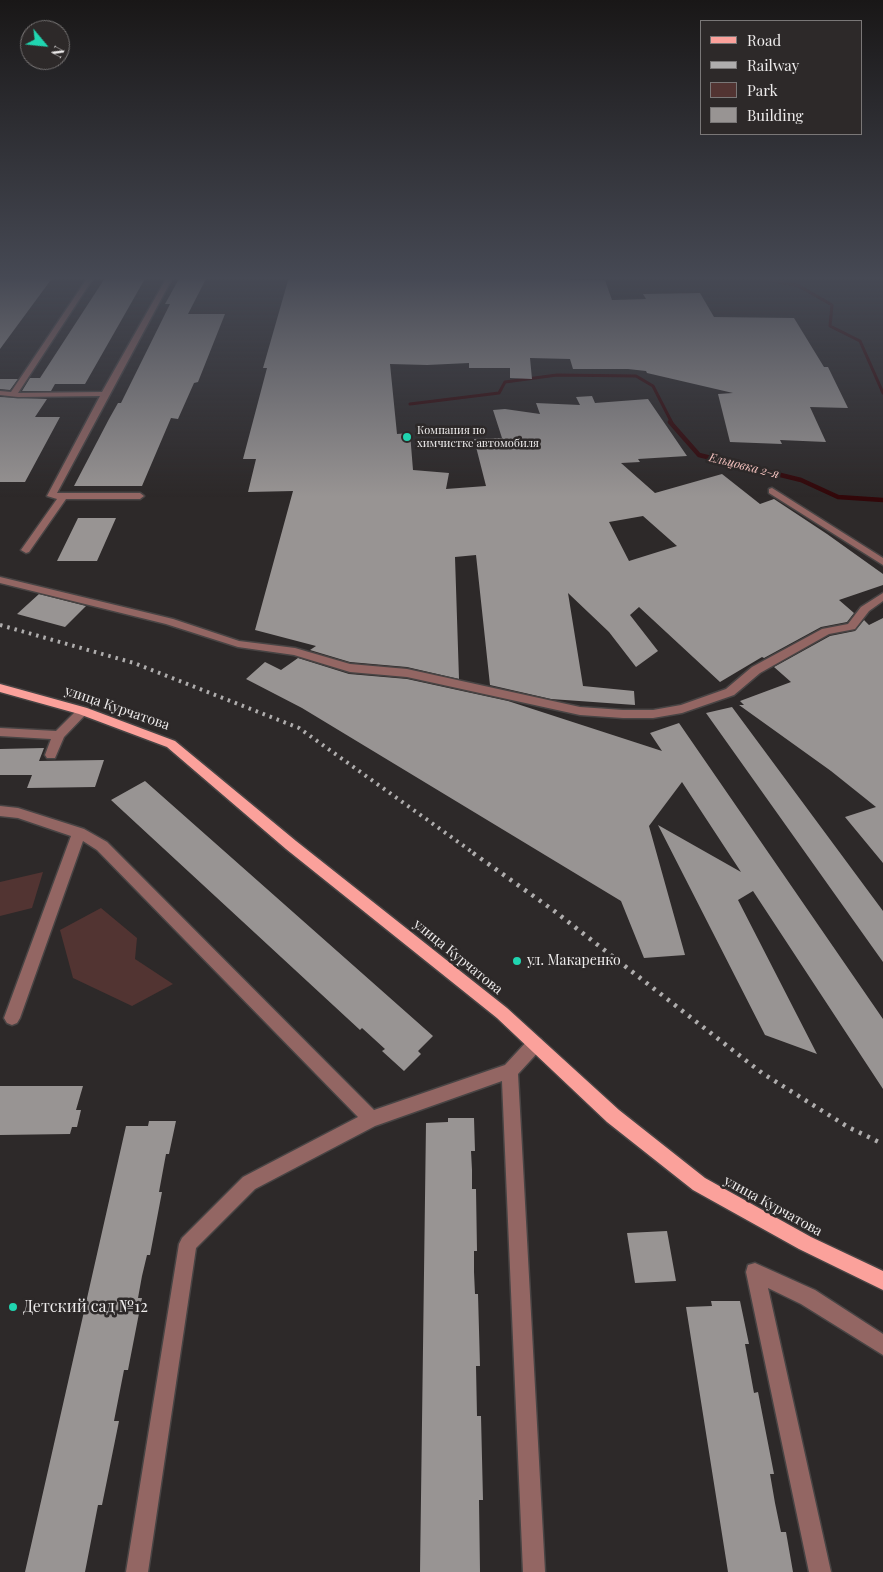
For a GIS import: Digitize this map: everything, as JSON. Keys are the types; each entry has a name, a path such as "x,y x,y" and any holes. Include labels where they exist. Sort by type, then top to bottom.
{"main road":[{"name":"улица Курчатова","path":"0,688 83,712 171,744 291,845 502,1013 613,1116 699,1184 805,1243 883,1281"}],"lane":[{"path":"12,394 41,350"},
{"path":"129,350 51,496 140,496"},
{"path":"0,393 105,394"},
{"path":"772,492 883,562"},
{"path":"26,550 62,496"},
{"path":"0,580 169,621 238,644 295,652 350,668 407,673 580,711 623,714 653,714 682,709 730,692 756,670 826,631 852,627 865,609 883,596"},
{"path":"51,755 59,735 83,712"},
{"path":"0,732 59,735"},
{"path":"0,811 18,813 79,833 102,846 371,1119"},
{"path":"12,1018 79,833"},
{"path":"137,1572 188,1244 249,1183 371,1119 510,1071 535,1044"},
{"path":"510,1071 534,1572"},
{"path":"820,1572 755,1272 808,1297 883,1345"}],"green space":[{"path":"43,872 32,908 0,916 0,882"},
{"path":"101,908 137,938 135,959 173,984 132,1006 73,978 60,930"}],"building":[{"path":"58,350 104,350 85,384 55,384 51,391 22,391 30,378 40,378"},
{"path":"147,350 211,350 198,382 194,383 178,419 171,418 142,486 74,486 118,403 121,403"},
{"path":"268,350 814,350 824,367 828,367 848,408 810,407 826,442 780,440 782,444 730,442 718,394 733,393 647,373 646,371 628,369 573,369 570,359 530,358 532,379 510,378 510,368 469,368 469,363 390,364 397,434 410,433 413,470 449,473 446,489 486,486 474,439 502,438 493,410 505,409 540,414 536,403 580,405 576,397 592,396 595,403 648,399 687,456 638,459 640,462 621,463 655,493 722,474 760,504 774,499 827,534 883,574 883,585 839,600 854,613 847,622 821,627 764,658 762,657 720,682 639,607 630,615 658,651 636,667 609,632 568,593 583,686 634,691 635,705 551,699 490,685 476,555 455,557 459,679 407,667 350,662 310,650 316,646 255,630 293,491 248,492 256,459 243,459 267,368 263,368","holes":["643,516 677,546 629,561 609,522"]},
{"path":"0,379 18,379 10,390 0,389"},
{"path":"0,397 47,399 35,417 60,417 25,482 0,482"},
{"path":"78,518 116,518 97,561 57,561"},
{"path":"39,594 86,606 65,627 17,614"},
{"path":"883,618 883,863 845,817 876,807 831,771 739,705 744,705 740,701 791,682 774,667 830,636 855,631 864,620 869,625"},
{"path":"298,658 349,674 407,679 508,701 662,751 650,733 679,723 883,1019 883,1089 753,891 738,900 817,1054 765,1035 658,825 741,872 682,782 649,826 685,955 644,958 621,901 302,708 246,679 265,662 281,670"},
{"path":"732,707 883,911 883,962 706,713"},
{"path":"44,748 39,761 104,760 95,787 27,788 32,775 0,775 0,749"},
{"path":"145,781 433,1036 418,1051 421,1054 404,1071 382,1051 385,1049 362,1028 360,1030 111,800"},
{"path":"0,1086 83,1086 76,1110 81,1110 77,1127 72,1127 70,1134 0,1135"},
{"path":"448,1118 474,1118 475,1151 471,1151 472,1189 476,1189 477,1251 474,1251 474,1272 475,1294 478,1294 480,1366 476,1366 477,1416 481,1416 483,1500 479,1500 480,1572 420,1572 426,1123 448,1122"},
{"path":"149,1121 176,1121 169,1154 166,1154 159,1192 162,1192 150,1255 147,1255 142,1276 138,1298 142,1298 128,1370 124,1370 114,1421 119,1421 102,1505 98,1505 85,1572 25,1572 126,1126 148,1126"},
{"path":"667,1231 676,1281 635,1283 627,1233"},
{"path":"711,1301 740,1301 749,1344 745,1344 754,1393 758,1392 774,1474 770,1474 775,1503 781,1532 786,1532 793,1572 728,1572 686,1307 712,1306"}],"waterway":[{"name":"Ельцовка 2-я","path":"864,350 883,393"},
{"name":"Ельцовка 2-я","path":"410,404 499,393 505,382 557,375 636,376 653,386 672,423"},
{"name":"Ельцовка 2-я","path":"670,422 699,455 801,480 838,497 883,500"}],"railway":[{"path":"0,625 134,663 299,728 475,854"},
{"path":"473,853 553,910 762,1073 848,1127 883,1144"}],"place":[{"name":"Компания по химчистке автомобиля","path":"407,437"},
{"name":"ул. Макаренко","path":"517,961"},
{"name":"Детский сад №12","path":"13,1307"}]}
